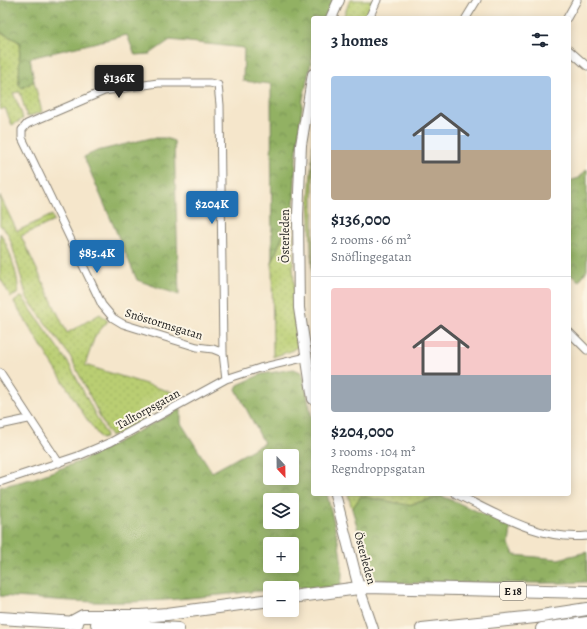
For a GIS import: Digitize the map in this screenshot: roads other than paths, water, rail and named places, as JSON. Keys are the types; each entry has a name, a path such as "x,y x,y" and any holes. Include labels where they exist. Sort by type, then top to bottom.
{"highway":[{"name":"E 18","path":"299,596 359,588 587,592"},
{"path":"70,622 82,616 160,615 263,601"},
{"path":"422,629 535,617 587,609"},
{"path":"0,618 178,629"},
{"path":"542,629 587,623"}],"main road":[{"path":"332,16 339,0"},
{"name":"Österleden","path":"311,86 301,145 298,182 299,308 311,387"},
{"name":"Österleden","path":"336,496 359,588 373,629"}],"street":[{"path":"370,16 377,0"},
{"path":"467,16 477,0"},
{"path":"568,16 577,0"},
{"path":"571,52 587,66"},
{"name":"Snöstormsgatan","path":"158,83 214,83 219,90 220,105 223,353 213,349 197,347 157,336 123,324 113,318 102,305 26,146 22,133 22,130 26,124 104,91 158,83"},
{"path":"571,334 587,350"},
{"path":"223,353 226,379"},
{"name":"Talltorpsgatan","path":"0,482 59,463 111,442 226,379 260,368 306,357"},
{"path":"0,373 28,419 59,463"},
{"path":"0,425 28,419"},
{"path":"460,496 526,528 556,535 587,536"}]}
